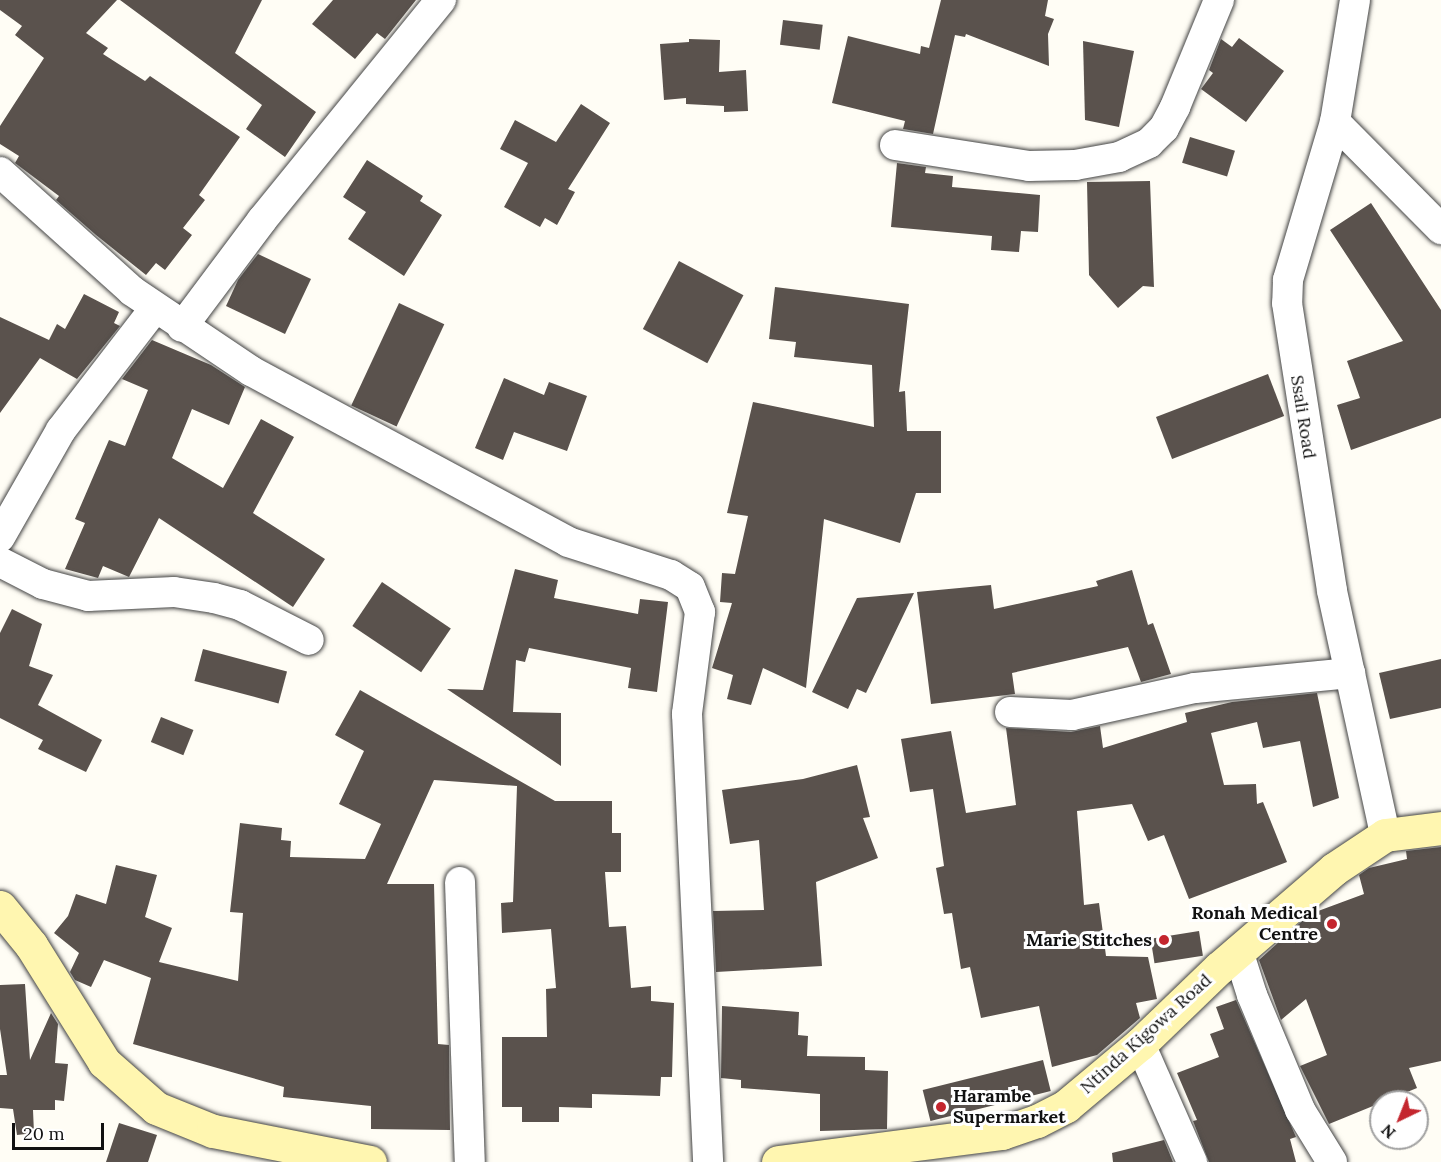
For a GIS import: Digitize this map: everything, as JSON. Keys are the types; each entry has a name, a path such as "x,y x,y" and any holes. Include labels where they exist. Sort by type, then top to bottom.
{"street":[{"path":"182,327 262,219 441,0"},
{"path":"895,145 1029,166 1075,165 1119,157 1139,148 1164,128 1219,0"},
{"name":"Ssali Road","path":"1355,0 1335,122 1288,280 1287,303 1328,568 1385,835"},
{"path":"1335,122 1441,229"},
{"path":"0,172 155,308 251,370 540,528 627,564 671,575 690,587 696,596 700,612 687,714 708,1162"},
{"path":"0,537 61,430 155,308"},
{"path":"0,562 43,584 88,596 174,592 214,598 240,605 309,640"},
{"path":"1010,712 1072,716 1195,688 1350,673"},
{"name":"Ntinda Kigowa Road","path":"778,1162 829,1160 1002,1133 1037,1121 1066,1106 1140,1044 1238,951 1334,869 1385,835 1441,828"},
{"path":"460,882 470,1162"},
{"path":"0,907 31,945 104,1062 156,1108 213,1131 370,1162"},
{"path":"1238,951 1252,995 1300,1110 1332,1162"},
{"path":"1140,1044 1192,1162"}],"building":[{"path":"0,0 117,0 86,33 108,48 103,54 145,81 150,76 240,137 199,195 205,200 183,228 192,235 165,270 156,263 146,275 56,200 59,196 15,163 19,156 0,144 0,126 44,58 15,35 22,26 0,10"},
{"path":"120,0 262,0 235,53 316,112 285,157 246,129 262,105"},
{"path":"333,0 416,0 385,39 377,33 355,59 312,24"},
{"path":"941,0 1048,0 1045,16 1054,19 1048,34 1049,66 966,34 965,37 955,35 933,134 903,129 905,121 832,103 848,36 920,54 921,46 929,48"},
{"path":"783,20 823,25 820,50 780,45"},
{"path":"1239,38 1284,71 1246,122 1201,89 1213,73 1209,70 1221,39 1232,47"},
{"path":"689,39 720,40 719,72 746,70 748,111 724,112 724,106 686,104 686,98 664,100 660,44 689,42"},
{"path":"1083,41 1134,51 1119,127 1085,120"},
{"path":"581,104 610,123 568,189 575,192 557,225 545,218 540,227 504,207 528,163 500,149 515,120 556,142"},
{"path":"1190,137 1235,151 1227,177 1182,163"},
{"path":"367,160 423,196 420,201 442,215 404,276 348,239 366,212 343,197"},
{"path":"897,163 926,167 925,173 953,176 952,187 1040,195 1038,232 1021,231 1019,252 991,250 992,236 891,227"},
{"path":"1150,181 1154,287 1143,286 1118,308 1089,275 1087,182"},
{"path":"1371,203 1441,310 1441,418 1351,450 1337,405 1360,398 1347,361 1403,341 1330,230"},
{"path":"258,254 311,279 285,334 226,306 238,280"},
{"path":"679,261 743,295 707,363 643,329"},
{"path":"775,287 909,304 899,392 905,391 907,431 941,431 941,493 916,493 900,543 824,519 806,688 763,668 751,705 727,699 733,675 712,668 732,603 720,602 722,573 735,574 748,516 727,513 753,402 874,427 872,365 794,357 796,342 769,339"},
{"path":"84,294 119,312 114,323 120,326 77,379 40,358 0,413 0,317 49,340 57,324 65,329"},
{"path":"399,303 444,324 397,427 351,405"},
{"path":"152,340 211,365 245,387 229,425 192,409 172,458 223,488 261,419 294,437 253,513 325,559 293,607 159,518 129,577 103,566 98,578 65,569 85,523 75,519 109,440 125,446 148,390 122,379"},
{"path":"1268,374 1284,416 1172,459 1156,417"},
{"path":"504,378 544,395 549,382 587,396 567,451 514,432 503,460 475,448"},
{"path":"515,569 558,580 554,598 638,614 640,599 668,602 657,692 628,688 631,668 529,648 525,662 516,660 513,712 561,713 561,766 447,689 483,690"},
{"path":"1132,570 1148,625 1153,623 1171,674 1141,682 1128,647 1012,673 1015,694 931,704 917,592 991,585 994,609 1098,586 1096,581"},
{"path":"382,582 451,628 421,672 352,626"},
{"path":"914,593 866,693 857,689 848,709 812,692 857,598"},
{"path":"12,609 42,624 29,666 53,675 38,705 102,740 86,772 38,749 43,740 0,718 0,633"},
{"path":"203,649 287,672 278,703 194,681"},
{"path":"1441,659 1441,708 1390,719 1379,673"},
{"path":"360,690 555,801 612,801 612,833 621,833 621,872 605,872 609,927 626,926 631,988 651,986 651,1001 674,1003 672,1077 661,1077 660,1096 592,1094 592,1108 559,1107 559,1122 522,1122 522,1107 502,1107 502,1037 547,1037 546,989 556,988 551,929 502,933 501,903 513,902 517,786 434,780 387,884 434,884 438,1044 449,1045 450,1130 371,1129 371,1106 283,1097 284,1087 133,1044 151,978 104,960 91,987 75,980 70,972 79,953 54,933 68,916 76,894 106,904 116,865 157,875 145,917 172,928 159,962 238,981 243,913 230,912 240,823 282,828 281,840 291,841 290,857 365,859 381,824 339,804 364,751 335,735"},
{"path":"1317,693 1339,798 1313,807 1300,741 1263,748 1257,722 1211,733 1224,785 1256,784 1257,804 1263,802 1287,862 1189,899 1164,835 1148,841 1132,804 1077,811 1084,905 1099,903 1106,956 1148,957 1157,999 1136,1003 1140,1018 1097,1055 1052,1067 1039,1006 981,1018 970,967 961,969 952,913 944,914 936,868 944,866 933,789 910,792 901,739 951,731 966,813 1016,805 1006,728 1071,732 1100,726 1103,748 1187,722 1185,713 1232,702"},
{"path":"161,717 193,730 183,755 151,742"},
{"path":"857,765 870,817 863,818 878,858 816,882 822,966 716,972 713,911 764,910 759,840 730,844 722,790 803,779"},
{"path":"1441,847 1441,1061 1409,1068 1417,1088 1369,1090 1369,1108 1329,1124 1300,1066 1327,1055 1306,999 1281,1020 1259,960 1310,914 1364,894 1359,875 1369,868 1407,859 1406,851"},
{"path":"1199,931 1203,956 1155,963 1151,939"},
{"path":"25,984 30,1060 51,1013 58,1024 55,1063 68,1064 64,1101 55,1100 55,1110 33,1110 34,1133 17,1135 13,1109 0,1108 0,1075 7,1075 0,1029 0,985"},
{"path":"1236,1000 1296,1137 1290,1139 1296,1162 1209,1162 1193,1121 1197,1120 1177,1073 1219,1057 1210,1034 1224,1029 1216,1007"},
{"path":"722,1006 799,1012 798,1035 808,1036 807,1056 865,1057 865,1070 888,1071 887,1129 820,1131 820,1094 741,1088 741,1080 721,1078"},
{"path":"1043,1060 1051,1091 930,1121 923,1090"},
{"path":"119,1123 157,1135 148,1162 106,1162"},
{"path":"1164,1140 1173,1162 1113,1162 1112,1153"}],"place":[{"name":"Ronah Medical Centre","path":"1332,924"},
{"name":"Marie Stitches","path":"1164,940"},
{"name":"Harambe Supermarket","path":"941,1107"}]}
